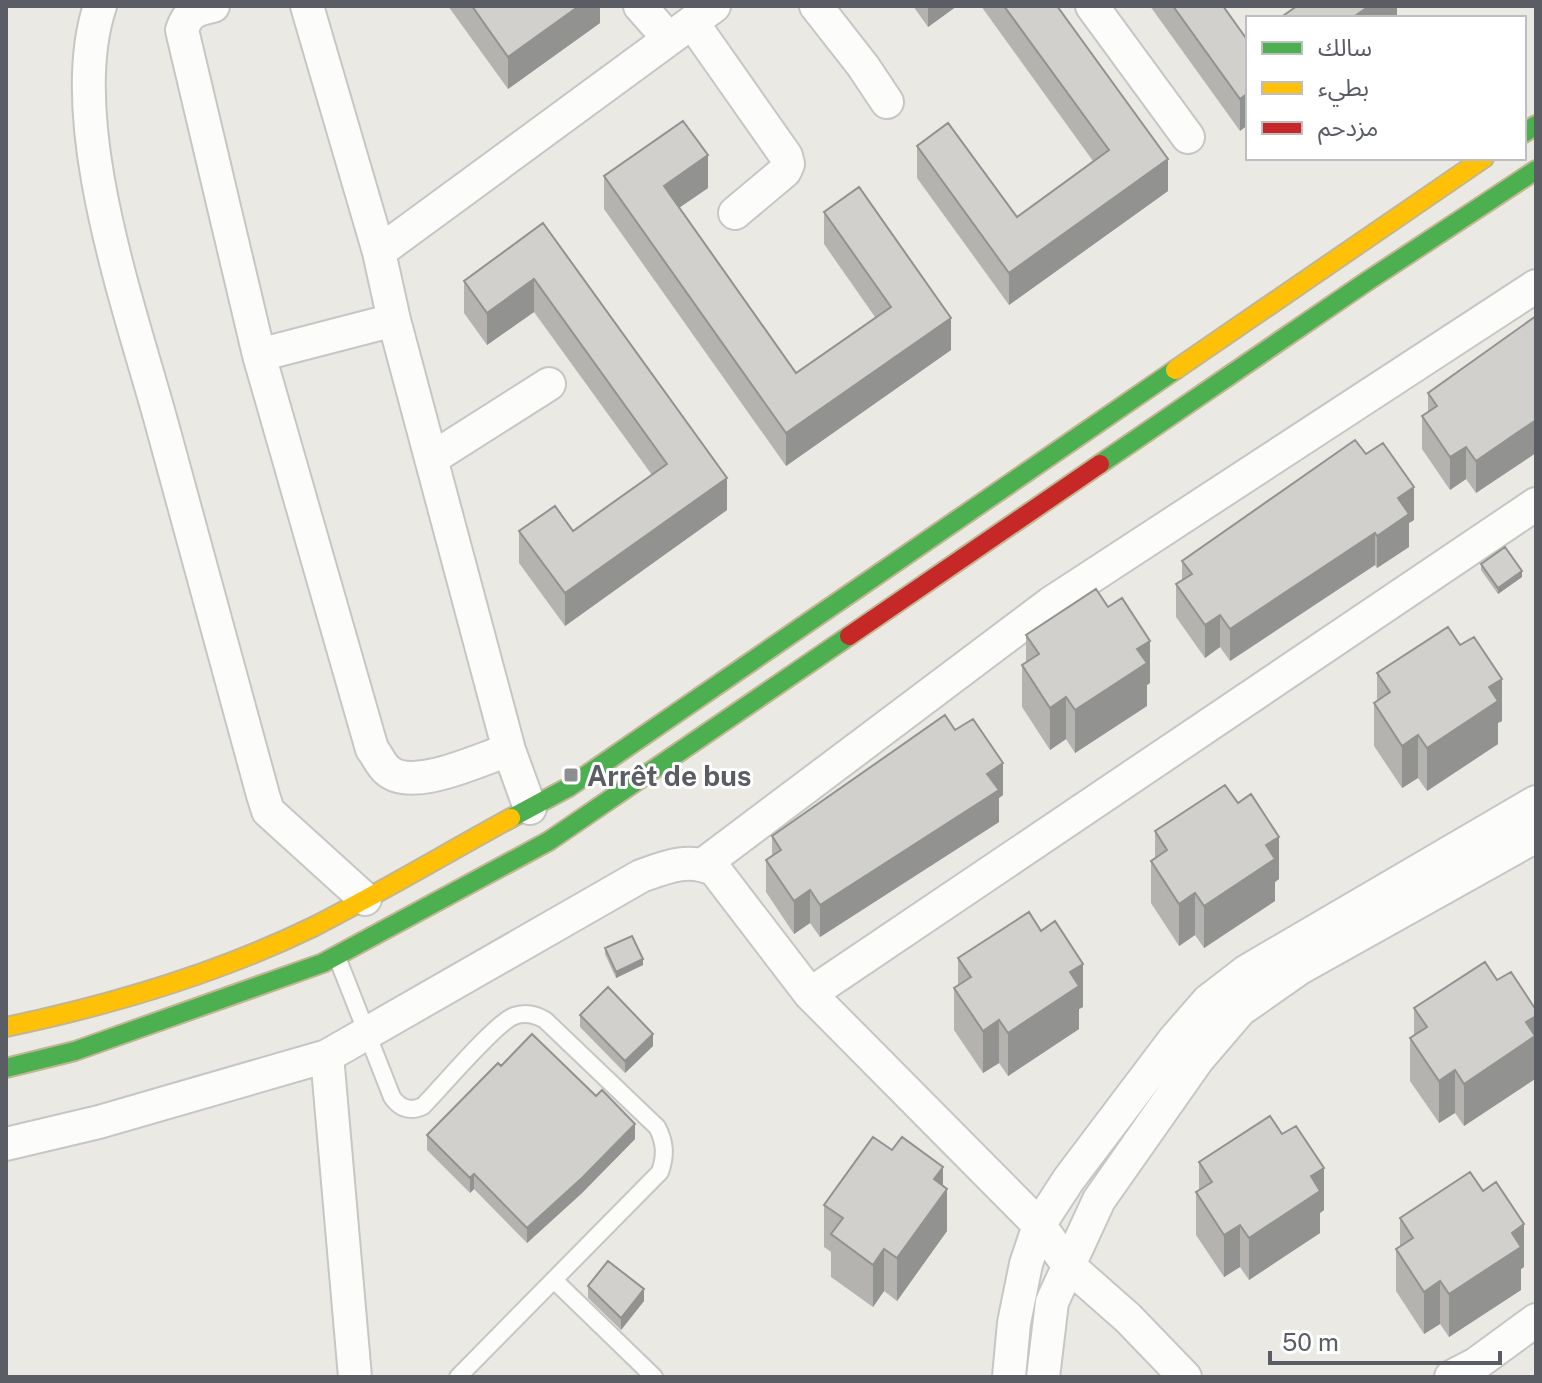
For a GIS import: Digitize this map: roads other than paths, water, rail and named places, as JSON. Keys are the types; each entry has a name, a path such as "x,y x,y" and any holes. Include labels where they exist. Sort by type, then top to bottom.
{"highway":[{"path":"6,1027 67,1014 203,973 312,927 569,787 1481,160"},
{"path":"6,1068 75,1051 337,956 549,841 1366,282 1536,170"}],"street":[{"path":"100,6 94,22 87,71 93,144 113,248 265,803 268,811 281,824 365,899"},
{"path":"213,6 192,11 182,30 259,355 372,749 387,770 405,779 427,777 509,750"},
{"path":"307,6 379,252 394,320 509,750 530,808"},
{"path":"640,6 692,23 786,156 788,164 785,171 735,213"},
{"path":"816,6 887,102"},
{"path":"1092,6 1188,137"},
{"path":"379,252 692,23"},
{"path":"704,864 1051,603 1536,286"},
{"path":"259,355 394,320"},
{"path":"431,459 549,384"},
{"path":"810,994 1536,504"},
{"path":"1009,1377 1014,1323 1026,1264 1039,1225 1069,1179 1174,1040 1208,1001 1247,971 1536,802"},
{"path":"1043,1377 1052,1302 1099,1200 1198,1059 1240,1010 1300,968 1536,836"},
{"path":"6,1144 99,1122 327,1056 641,876 690,862 704,864 715,870 810,994 1039,1225 1069,1266 1128,1318 1185,1377"},
{"path":"327,1056 355,1377"},
{"path":"1451,1377 1476,1364 1536,1320"}],"lane":[{"path":"337,956 396,1103 410,1110 423,1106 503,1023 520,1014 538,1015 657,1127 665,1149 660,1172 458,1377"},
{"path":"554,1280 654,1377"}],"place":[{"name":"Arrêt de bus","path":"571,775"}]}
